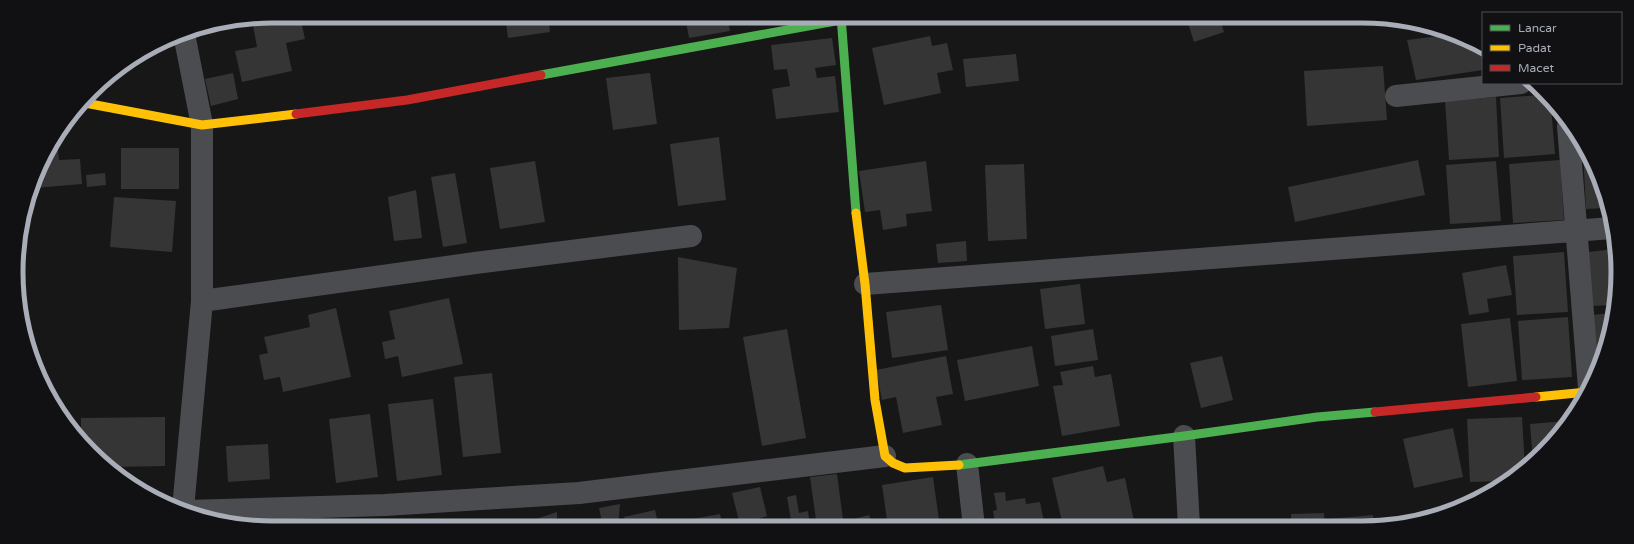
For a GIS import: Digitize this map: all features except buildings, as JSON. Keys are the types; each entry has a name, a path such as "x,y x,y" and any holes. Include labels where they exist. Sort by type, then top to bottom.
{"street":[{"path":"89,104 202,126 407,100 605,65 816,23"},
{"path":"841,23 856,219 865,284 875,400 885,456 892,463 906,468 967,464 1317,417 1580,393"},
{"path":"183,505 202,301 202,126 185,39"},
{"path":"1396,96 1511,84"},
{"path":"1569,133 1588,376"},
{"path":"865,284 1607,228"},
{"path":"202,301 476,262 690,236"},
{"path":"1184,436 1189,521"},
{"path":"200,511 385,505 579,493 885,456"},
{"path":"967,464 973,521"}],"traffic: fast":[{"path":"541,75 825,23"},
{"path":"842,23 856,213"},
{"path":"959,465 1317,417 1375,412"}],"traffic: slow":[{"path":"89,104 202,125 296,114"},
{"path":"856,213 865,284 875,400 885,456 893,463 905,468 959,465"},
{"path":"1536,397 1580,393"}],"traffic: jam":[{"path":"296,114 407,100 541,75"},
{"path":"1375,412 1536,397"}]}
